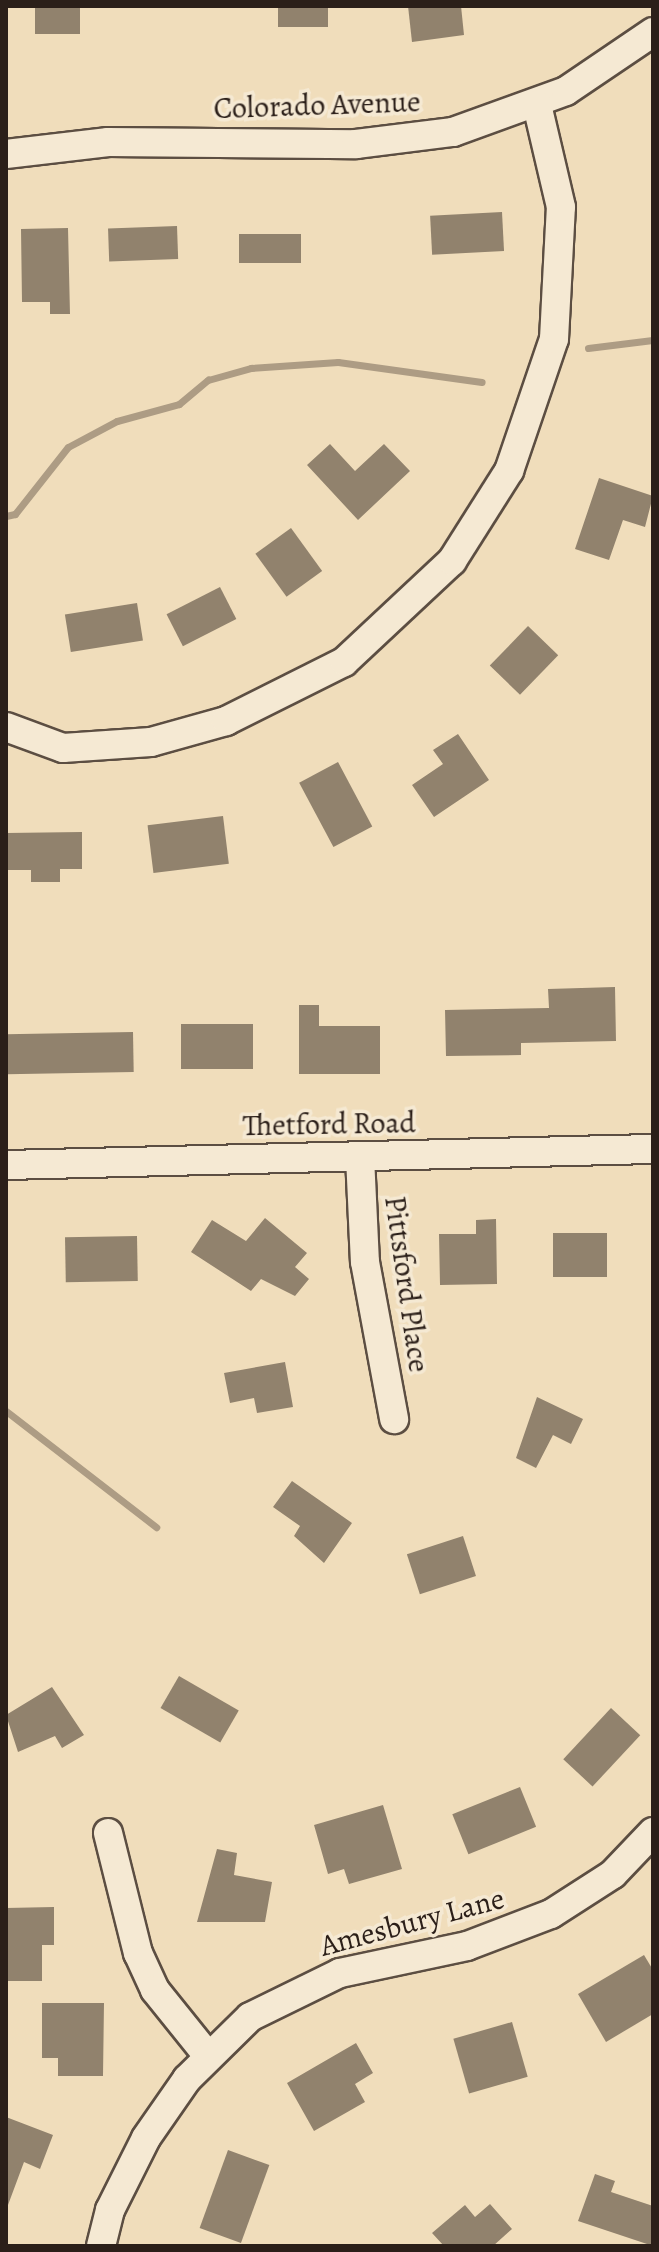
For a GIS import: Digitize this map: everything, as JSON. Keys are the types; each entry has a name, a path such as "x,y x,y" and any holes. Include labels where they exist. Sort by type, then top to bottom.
{"street":[{"name":"Colorado Avenue","path":"6,154 108,142 400,141 537,105 653,32"},
{"path":"6,727 63,748 151,742 226,721 344,662 452,561 509,471 554,339 561,207 537,105"},
{"name":"Thetford Road","path":"6,1165 653,1149"},
{"name":"Pittsford Place","path":"360,1157 365,1262 394,1419"},
{"name":"Amesbury Lane","path":"101,2246 124,2175 208,2056 250,2017 340,1973 467,1946 551,1914 613,1874 653,1832"},
{"path":"108,1833 138,1953 155,1990 208,2056"}],"building":[{"path":"35,6 80,6 80,34 35,34"},
{"path":"278,6 328,6 328,27 278,27"},
{"path":"408,6 461,6 464,35 412,42"},
{"path":"502,212 504,251 432,255 430,216"},
{"path":"177,226 178,259 109,261 108,228"},
{"path":"68,228 70,314 50,314 50,302 22,302 21,229"},
{"path":"239,234 301,234 301,263 239,263"},
{"path":"330,444 355,471 384,444 410,471 358,520 307,465"},
{"path":"599,478 653,496 645,527 623,520 609,560 575,549"},
{"path":"291,528 322,571 287,597 255,554"},
{"path":"220,587 236,619 183,646 167,614"},
{"path":"137,603 143,641 71,652 65,614"},
{"path":"528,626 558,655 520,695 490,666"},
{"path":"458,734 489,780 434,817 412,785 443,764 433,750"},
{"path":"338,762 372,826 333,847 299,783"},
{"path":"223,816 229,864 153,873 148,825"},
{"path":"82,832 82,869 60,869 60,882 31,882 31,870 6,870 6,833"},
{"path":"615,987 616,1041 521,1043 521,1055 446,1056 445,1010 549,1008 548,989"},
{"path":"299,1005 319,1005 319,1026 380,1026 380,1074 299,1074"},
{"path":"181,1024 253,1024 253,1069 181,1069"},
{"path":"133,1032 134,1072 7,1074 6,1034"},
{"path":"265,1218 307,1253 295,1267 309,1279 295,1296 261,1279 251,1291 191,1252 212,1220 246,1241"},
{"path":"496,1219 497,1284 440,1285 439,1234 476,1234 476,1220"},
{"path":"553,1233 607,1233 607,1277 553,1277"},
{"path":"137,1236 138,1281 66,1282 65,1237"},
{"path":"285,1362 293,1407 257,1413 254,1398 230,1403 224,1373"},
{"path":"537,1397 583,1419 571,1444 553,1435 536,1468 516,1458"},
{"path":"292,1481 352,1523 324,1563 294,1536 300,1526 273,1507"},
{"path":"463,1536 476,1576 420,1594 407,1554"},
{"path":"179,1676 239,1710 220,1743 160,1708"},
{"path":"52,1687 84,1735 62,1748 55,1736 18,1752 6,1715"},
{"path":"611,1708 640,1735 593,1786 563,1759"},
{"path":"520,1787 536,1827 468,1854 452,1814"},
{"path":"383,1805 402,1869 349,1884 344,1869 328,1874 314,1825"},
{"path":"217,1849 237,1853 234,1875 272,1882 265,1922 197,1922"},
{"path":"54,1907 54,1945 42,1945 42,1981 6,1981 6,1908"},
{"path":"644,1955 653,1970 653,2014 606,2042 578,1994"},
{"path":"42,2003 104,2003 103,2076 58,2076 58,2058 42,2058"},
{"path":"512,2022 528,2077 469,2094 453,2039"},
{"path":"356,2043 373,2073 355,2084 365,2102 314,2131 287,2083"},
{"path":"6,2117 53,2135 40,2169 24,2162 8,2205"},
{"path":"228,2150 269,2165 241,2243 200,2228"},
{"path":"595,2174 615,2181 611,2192 653,2206 653,2246 578,2221"},
{"path":"490,2204 512,2229 493,2246 444,2246 432,2233 465,2205 475,2217"}],"waterway":[{"path":"588,348 653,340"},
{"path":"6,516 15,514 68,447 117,421 179,404 208,380 251,368 338,362 482,382"},
{"path":"6,1411 156,1527"}]}
